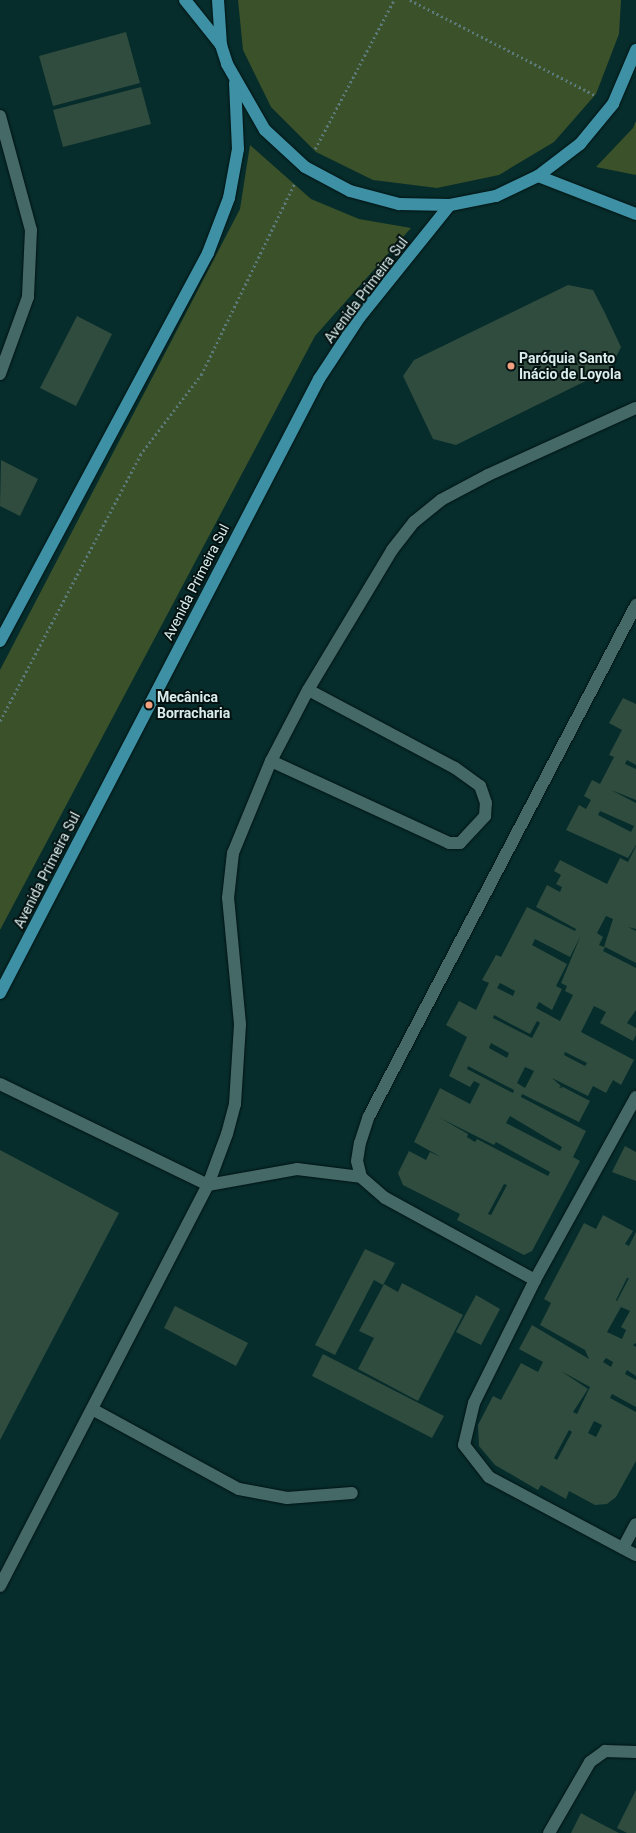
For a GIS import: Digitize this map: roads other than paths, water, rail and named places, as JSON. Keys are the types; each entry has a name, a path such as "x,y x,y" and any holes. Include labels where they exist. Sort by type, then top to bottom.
{"main road":[{"path":"185,0 221,45"},
{"path":"218,0 221,45 235,83 265,130 305,167 350,191 392,202 450,205 496,196 538,176 580,144 613,104 636,50"},
{"path":"0,641 208,253 229,198 238,149 235,83"},
{"path":"538,176 636,214"},
{"name":"Avenida Primeira Sul","path":"0,992 320,379 360,318 450,205"}],"street":[{"path":"0,116 31,230 28,297 0,374"},
{"path":"0,1586 208,1185 227,1134 239,1074 240,1024 228,898 233,854 271,761 308,690 392,550 414,522 441,500 488,475 636,408"},
{"path":"361,1177 357,1161 369,1116 636,605"},
{"path":"271,761 449,843 460,843 485,816 486,803 480,786 455,768 308,690"},
{"path":"0,1084 208,1185 296,1169 361,1177 385,1198 535,1280"},
{"path":"636,1097 535,1280 474,1403 464,1445 489,1476 636,1555"},
{"path":"92,1409 239,1488 287,1498 352,1493"},
{"path":"623,1548 636,1524"},
{"path":"549,1833 590,1762 605,1751 636,1752"}],"place":[{"name":"Paróquia Santo Inácio de Loyola","path":"511,366"},
{"name":"Mecânica Borracharia","path":"149,705"}]}
